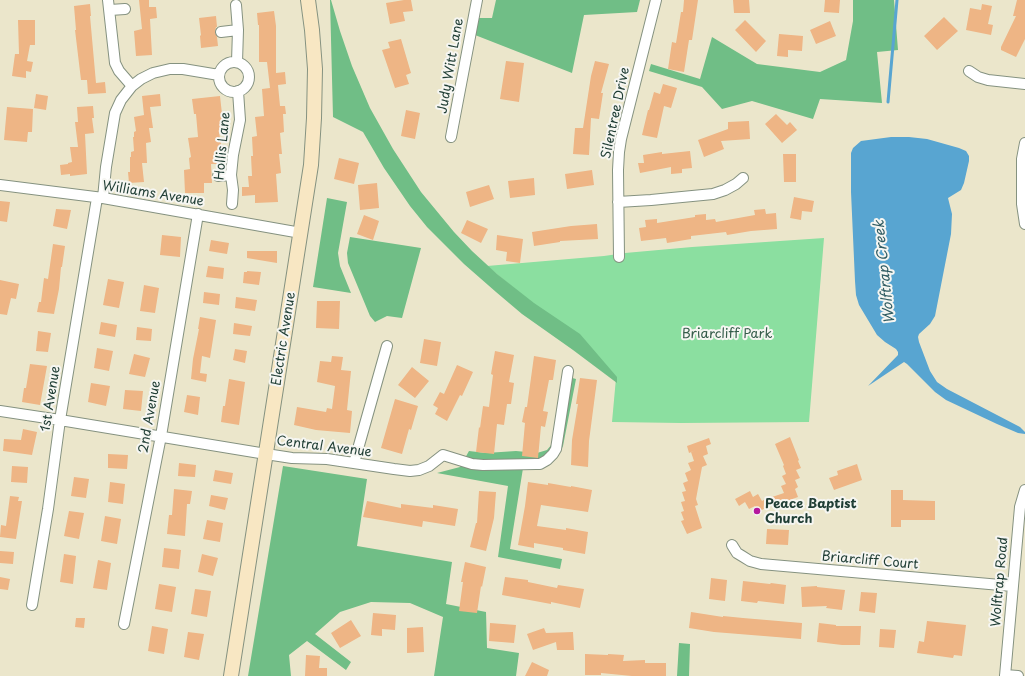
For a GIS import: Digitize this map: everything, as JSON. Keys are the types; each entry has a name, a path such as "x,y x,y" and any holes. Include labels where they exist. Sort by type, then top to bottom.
{"street":[{"name":"Electric Avenue","path":"231,676 311,165 315,69 308,0"},
{"name":"Judy Witt Lane","path":"451,137 477,0"},
{"name":"Silentree Drive","path":"618,258 618,170 622,139 656,0"},
{"path":"125,9 109,5 115,63 119,71 132,86"},
{"path":"236,5 238,30 237,62"},
{"path":"221,32 238,30"},
{"path":"237,62 245,66 249,78 246,86 233,92 224,88 219,80 219,75 221,70 228,63 237,62"},
{"path":"100,198 115,113 121,100 132,86 141,79 153,73 170,69 183,69 219,75"},
{"path":"969,71 978,77 988,80 1025,84"},
{"name":"Hollis Lane","path":"232,204 233,190 231,175 233,155 240,120 238,91"},
{"path":"1025,143 1022,159 1024,173 1022,204 1025,224"},
{"path":"218,176 231,175"},
{"path":"618,202 713,194 725,190 743,178"},
{"name":"Williams Avenue","path":"0,185 100,198 301,233"},
{"name":"1st Avenue","path":"32,605 48,509 60,420 100,198"},
{"name":"2nd Avenue","path":"124,624 161,436 198,214"},
{"path":"354,463 387,346"},
{"name":"Central Avenue","path":"0,411 292,458 327,459 410,471 419,470 429,466 443,455 472,464 540,464 547,460 556,448 568,371"},
{"name":"Wolftrap Road","path":"1005,675 1020,507 1025,490"},
{"name":"Briarcliff Court","path":"732,545 737,553 750,561 761,564 1012,586"},
{"path":"1005,675 1018,676"}],"green space":[{"path":"330,0 352,66 370,108 393,149 421,192 454,232 497,274 534,303 580,334 617,377 617,383 522,314 464,264 427,227 410,206 384,168 363,132 333,117"},
{"path":"496,0 640,0 637,12 584,15 572,73 475,35 479,18 492,18"},
{"path":"853,0 894,0 898,50 877,52 882,103 820,99 813,119 752,101 722,109 702,87 649,71 651,64 700,79 712,37 757,64 820,72 846,60 853,21"},
{"path":"327,198 347,202 338,253 340,266 351,293 313,287"},
{"path":"350,237 421,248 402,318 387,316 375,322 370,316 348,263 347,253"},
{"name":"Briarcliff Park","path":"824,238 809,422 612,422 616,378 533,304 487,266 692,247"},
{"path":"565,376 576,379 563,446 559,454 554,458 524,462 510,549 562,559 560,569 498,557 508,486 437,473 460,467 469,451 486,453 516,451 537,453 547,450 552,444"},
{"path":"283,466 367,479 357,546 452,562 446,604 486,612 487,648 519,653 516,676 434,676 443,617 410,603 371,602 340,612 315,634 351,662 346,670 307,641 289,655 291,676 248,676"},
{"path":"679,643 690,644 689,676 677,676"}],"water":[{"path":"891,137 927,139 959,148 966,151 969,156 964,183 961,190 948,198 952,214 951,234 935,316 930,324 919,334 919,342 930,371 937,382 947,389 1020,427 1025,434 1018,433 997,424 946,400 935,392 904,362 868,386 898,355 898,352 877,335 859,305 856,295 851,192 851,153 853,148 861,141"}],"building":[{"path":"139,0 149,0 149,7 156,7 157,18 150,19 152,55 136,56 134,31 142,29"},
{"path":"411,0 413,11 403,12 405,21 390,24 386,3"},
{"path":"684,0 698,0 692,40 689,40 684,72 668,69 672,42 676,43 681,12 683,12"},
{"path":"733,0 749,0 750,13 734,13"},
{"path":"825,0 840,0 839,13 824,12"},
{"path":"1017,0 1025,0 1025,39 1016,57 1001,50 1001,47 1016,16 1013,16"},
{"path":"90,4 96,83 105,82 106,93 88,94 87,80 81,80 75,30 74,6"},
{"path":"982,4 992,6 988,24 993,25 991,35 966,30 970,8 981,10"},
{"path":"274,11 276,26 276,73 285,72 286,84 278,85 280,106 285,106 286,114 283,114 284,132 280,133 282,154 279,154 281,173 276,174 278,202 255,203 255,195 242,196 242,187 249,187 248,176 252,176 252,137 257,136 255,117 264,116 262,89 270,88 267,62 259,62 259,25 257,13"},
{"path":"216,16 217,27 215,32 218,46 201,48 199,18"},
{"path":"944,17 958,31 937,50 924,36"},
{"path":"18,20 35,20 35,45 30,45 27,61 33,62 31,72 26,71 26,78 12,76 15,54 19,54"},
{"path":"745,20 766,41 756,52 735,30"},
{"path":"830,21 836,36 816,44 810,30"},
{"path":"779,34 803,36 802,51 788,50 788,57 777,56"},
{"path":"401,39 411,73 406,75 409,84 395,88 382,50 390,48 388,42"},
{"path":"506,61 524,63 519,102 500,99"},
{"path":"595,61 609,64 601,93 603,93 599,119 591,118 589,155 573,154 575,128 583,128 591,76"},
{"path":"663,84 677,88 671,108 664,106 657,138 642,135 654,92 660,94"},
{"path":"36,94 48,96 46,110 34,108"},
{"path":"160,94 161,106 150,107 153,128 149,128 151,142 146,143 147,163 142,163 144,182 129,183 128,172 130,172 130,157 131,152 134,151 133,137 134,132 136,131 134,117 144,115 142,96"},
{"path":"220,96 223,123 225,123 226,131 219,132 222,150 215,151 217,164 211,164 212,183 204,183 204,193 185,193 184,170 190,169 189,158 191,157 188,138 198,137 196,114 194,114 192,99"},
{"path":"93,106 94,118 92,118 94,133 85,134 87,174 70,176 70,174 61,175 60,165 72,162 70,147 78,147 75,122 78,122 77,107"},
{"path":"7,107 33,109 32,132 28,132 27,142 4,140"},
{"path":"406,110 420,113 415,139 401,136"},
{"path":"776,114 787,125 790,122 797,130 782,143 765,124"},
{"path":"749,121 750,139 721,141 724,149 704,157 698,140 728,129 728,122"},
{"path":"690,151 692,168 682,169 682,173 671,174 671,167 640,173 638,163 644,163 643,155 662,152 662,154"},
{"path":"783,154 796,154 796,182 784,182"},
{"path":"339,158 359,163 354,184 334,179"},
{"path":"592,170 594,185 567,189 565,174"},
{"path":"534,178 535,195 510,198 508,181"},
{"path":"377,183 379,208 360,210 358,185"},
{"path":"489,185 494,199 470,207 466,192"},
{"path":"794,197 814,201 812,212 802,211 801,220 790,218"},
{"path":"0,201 10,202 7,222 0,221"},
{"path":"56,209 71,210 67,229 53,226"},
{"path":"765,209 766,214 776,213 777,229 727,235 726,232 691,236 691,239 667,243 666,238 641,241 639,228 646,227 645,220 657,219 657,223 706,214 706,220 715,219 716,222 755,215 754,210"},
{"path":"364,215 379,221 373,240 357,234"},
{"path":"467,220 488,229 481,243 461,233"},
{"path":"597,224 598,239 560,241 534,246 532,232"},
{"path":"162,235 181,237 180,257 160,255"},
{"path":"497,235 523,239 520,263 506,261 507,252 496,250"},
{"path":"211,240 229,243 227,254 209,251"},
{"path":"53,244 65,246 54,314 37,312 39,302 41,302 44,278 48,279"},
{"path":"247,251 277,251 277,263 247,258"},
{"path":"208,266 224,268 223,279 206,277"},
{"path":"244,272 261,272 259,285 243,283"},
{"path":"108,279 124,282 119,308 103,305"},
{"path":"0,280 19,284 16,299 11,298 7,315 0,314"},
{"path":"144,285 159,288 155,313 140,311"},
{"path":"204,292 220,294 219,305 203,303"},
{"path":"236,297 257,300 255,311 235,308"},
{"path":"317,301 340,301 339,329 316,328"},
{"path":"200,317 216,320 210,358 202,356 200,373 207,374 206,382 191,379"},
{"path":"101,322 117,325 115,337 99,334"},
{"path":"234,323 252,326 250,336 233,334"},
{"path":"137,327 152,329 151,341 136,340"},
{"path":"38,331 51,333 48,352 36,351"},
{"path":"424,339 441,342 437,366 420,363"},
{"path":"97,348 113,351 109,371 94,368"},
{"path":"235,349 247,351 245,363 233,360"},
{"path":"495,351 514,355 509,382 514,383 511,404 507,404 504,425 497,424 494,454 476,452 483,406 489,407 493,375 491,374"},
{"path":"134,354 150,358 145,377 129,374"},
{"path":"332,356 343,357 341,370 351,371 347,410 352,411 350,433 316,430 294,425 297,407 326,412 327,408 332,409 335,386 317,382 320,361 331,362"},
{"path":"534,356 556,360 553,380 549,380 543,411 548,412 545,427 541,426 538,458 522,456 525,423 522,422 525,407 527,407"},
{"path":"30,364 47,366 40,405 22,402"},
{"path":"457,365 473,372 462,396 460,395 447,421 435,414 438,408 433,405 440,392 444,394"},
{"path":"412,367 429,381 415,398 398,385"},
{"path":"580,378 597,380 589,441 588,467 571,465 572,440 578,404 576,404"},
{"path":"229,379 245,382 239,425 221,422"},
{"path":"91,383 110,386 106,406 88,402"},
{"path":"125,390 143,391 141,411 123,409"},
{"path":"187,395 200,397 198,415 184,412"},
{"path":"395,399 418,406 411,430 409,429 402,454 381,448"},
{"path":"23,429 37,432 32,455 3,451 4,439 21,440"},
{"path":"790,437 801,468 796,470 800,478 795,480 798,487 795,489 798,497 784,502 783,499 758,512 755,506 749,509 745,502 739,506 735,499 750,491 753,497 758,494 762,501 769,497 784,493 781,486 786,484 782,476 786,474 784,465 775,444"},
{"path":"709,438 711,444 706,446 708,454 703,456 707,465 702,467 696,499 698,505 695,506 702,528 687,534 681,521 684,520 681,512 684,511 681,502 685,501 682,492 686,491 683,483 688,481 685,473 691,470 688,463 694,461 691,452 689,453 687,446"},
{"path":"108,454 128,455 127,469 108,468"},
{"path":"179,463 196,465 195,477 178,476"},
{"path":"857,464 862,480 834,490 829,478 838,475 837,471"},
{"path":"12,466 28,467 27,483 11,482"},
{"path":"215,470 233,473 231,484 213,481"},
{"path":"74,477 89,479 86,498 71,496"},
{"path":"110,482 125,484 123,504 108,502"},
{"path":"528,482 548,485 548,483 592,490 588,512 541,505 537,526 566,530 566,528 588,532 585,554 563,550 563,548 534,543 534,548 518,545"},
{"path":"174,489 192,491 190,504 187,504 185,536 167,534 169,515 172,515"},
{"path":"891,490 903,490 903,500 935,501 935,520 901,520 901,527 891,527"},
{"path":"479,491 496,492 494,518 486,551 470,547 477,523"},
{"path":"211,495 228,498 225,510 209,506"},
{"path":"10,496 19,497 18,501 22,501 16,539 0,537 1,525 6,526"},
{"path":"367,501 401,508 401,504 433,508 433,505 458,509 455,526 423,521 422,527 363,517"},
{"path":"69,511 84,513 79,539 64,536"},
{"path":"105,516 121,519 117,544 101,541"},
{"path":"207,520 223,523 220,542 203,539"},
{"path":"767,529 789,530 788,545 766,544"},
{"path":"164,548 181,550 179,569 162,567"},
{"path":"0,551 14,552 13,564 0,563"},
{"path":"64,554 76,556 73,584 60,582"},
{"path":"202,554 218,558 213,576 198,572"},
{"path":"98,560 111,563 107,590 93,588"},
{"path":"465,562 486,567 482,587 481,586 477,613 459,611 463,582 461,582"},
{"path":"0,577 10,579 8,590 0,589"},
{"path":"505,577 528,580 528,582 557,588 558,585 584,589 580,608 502,595"},
{"path":"711,578 727,580 725,601 709,599"},
{"path":"743,581 786,585 784,604 741,601"},
{"path":"159,584 176,587 172,612 155,609"},
{"path":"817,586 845,590 842,610 826,608 827,606 802,607 801,587"},
{"path":"195,589 211,591 207,617 191,614"},
{"path":"861,592 877,593 875,613 859,611"},
{"path":"691,612 723,617 802,623 801,639 714,632 689,628"},
{"path":"373,613 396,615 395,630 382,629 382,636 371,635"},
{"path":"76,618 85,618 84,628 75,627"},
{"path":"351,620 361,636 340,648 331,633"},
{"path":"927,621 966,625 962,656 954,655 953,658 917,653 919,641 924,642"},
{"path":"490,623 516,625 514,643 489,641"},
{"path":"819,623 836,626 861,626 860,645 842,645 817,642"},
{"path":"152,626 168,629 164,654 148,651"},
{"path":"423,627 424,652 407,653 407,628"},
{"path":"544,628 546,633 573,632 574,650 557,650 556,642 533,650 527,634"},
{"path":"880,629 896,630 894,648 879,647"},
{"path":"188,632 204,634 199,660 184,657"},
{"path":"585,654 624,655 623,661 645,660 645,663 666,663 666,676 632,676 601,673 601,675 585,675"},
{"path":"306,655 320,656 319,668 327,668 327,676 305,676"},
{"path":"532,662 549,670 547,676 525,676"}],"waterway":[{"name":"Wolftrap Creek","path":"888,102 897,0"}],"place":[{"name":"Peace Baptist Church","path":"757,511"}]}
